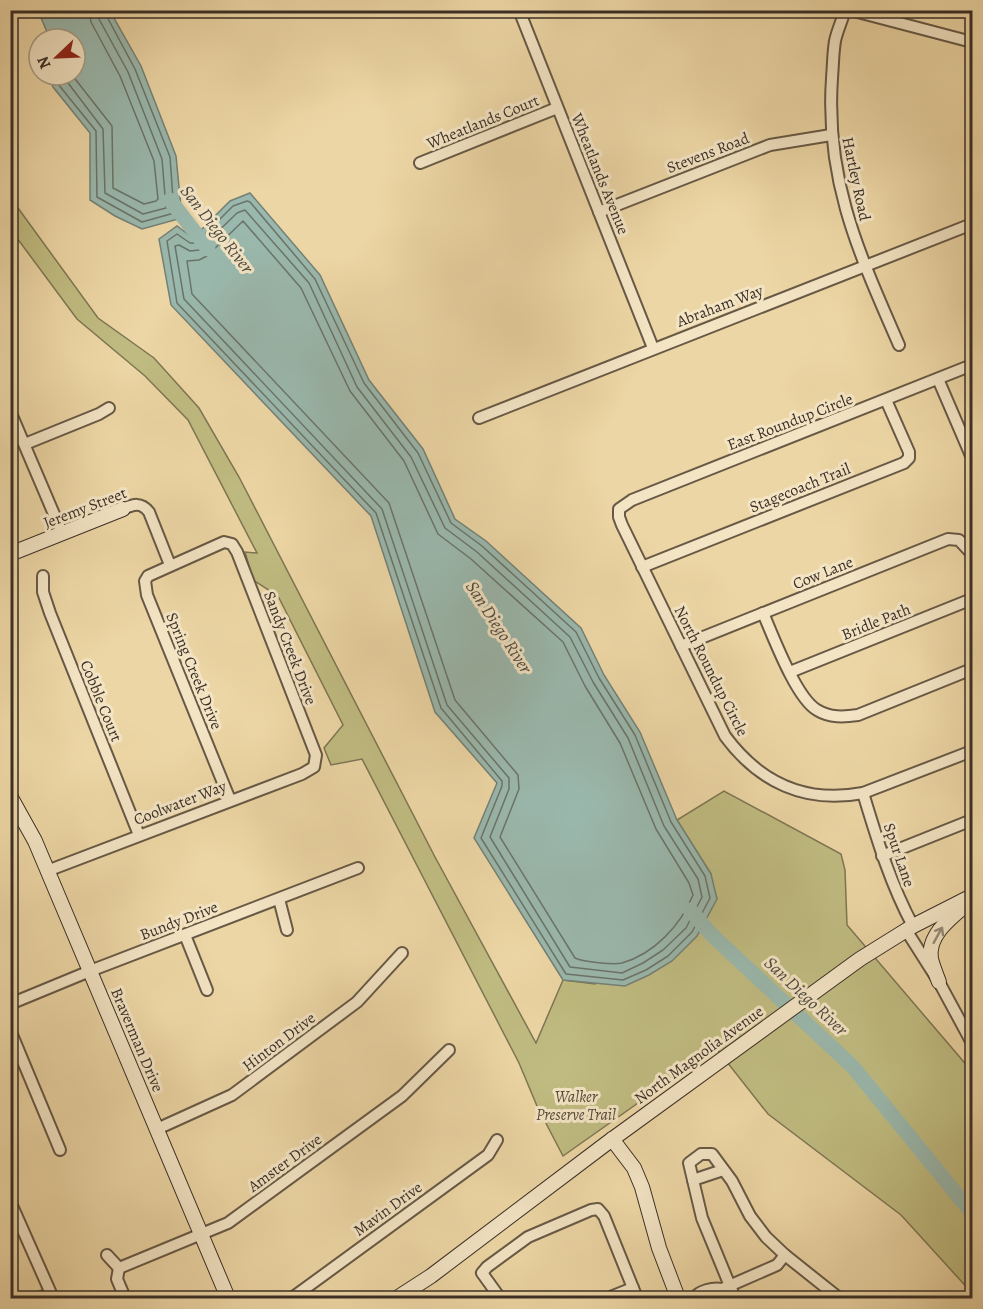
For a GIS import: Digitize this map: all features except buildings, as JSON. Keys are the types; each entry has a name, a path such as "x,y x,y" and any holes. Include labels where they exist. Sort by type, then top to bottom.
{"street":[{"name":"Wheatlands Avenue","path":"519,10 653,348"},
{"name":"Hartley Road","path":"845,10 835,40 831,101 831,135 835,165 846,216 898,345"},
{"path":"850,10 972,42"},
{"name":"Wheatlands Court","path":"420,164 557,108"},
{"name":"Stevens Road","path":"598,212 770,145 831,135"},
{"name":"Abraham Way","path":"479,418 972,224"},
{"name":"East Roundup Circle","path":"619,508 632,500 972,365"},
{"path":"938,379 967,436 972,458"},
{"name":"Stagecoach Trail","path":"642,567 904,463 909,458 909,452 886,400"},
{"path":"25,444 109,408"},
{"path":"10,411 62,533"},
{"name":"Jeremy Street","path":"10,554 137,504 144,506 149,512 170,565"},
{"name":"North Roundup Circle","path":"619,508 619,517 642,567 725,736 754,768 794,790 820,796 850,795 863,793 972,751"},
{"name":"Cow Lane","path":"681,646 948,539 959,540 972,554"},
{"name":"Sandy Creek Drive","path":"170,565 225,542 232,544 316,755"},
{"name":"Spring Creek Drive","path":"170,565 148,576 147,595 230,800"},
{"name":"Cobble Court","path":"43,576 43,592 50,613 139,835"},
{"name":"Bridle Path","path":"790,672 972,599"},
{"path":"762,613 805,700 816,710 831,716 858,715 972,669"},
{"name":"Coolwater Way","path":"47,871 302,774 314,766 316,755"},
{"name":"Spur Lane","path":"863,793 882,856 909,928 972,1043"},
{"name":"Braverman Drive","path":"10,796 35,841 228,1299"},
{"path":"882,856 972,820"},
{"name":"Bundy Drive","path":"10,1004 358,868"},
{"path":"939,982 931,957 934,940 942,927 972,898"},
{"name":"North Magnolia Avenue","path":"397,1299 860,959 909,928 972,898"},
{"path":"279,899 287,930"},
{"path":"185,935 207,990"},
{"name":"Hinton Drive","path":"157,1129 232,1095 357,1002 402,953"},
{"path":"10,1030 60,1150"},
{"name":"Amster Drive","path":"119,1268 228,1223 402,1096 448,1050"},
{"path":"612,1139 634,1168 642,1187 659,1248 678,1299"},
{"name":"Mavin Drive","path":"292,1299 488,1155 497,1140"},
{"path":"735,1299 726,1287 702,1218 689,1163 694,1158 707,1153 712,1154 732,1182 750,1216 766,1237 839,1299"},
{"path":"693,1180 723,1170"},
{"path":"10,1201 52,1296 37,1299"},
{"path":"500,1299 482,1273 487,1267 528,1237 598,1209 604,1216 637,1299"},
{"path":"709,1299 718,1295 726,1287 777,1265 785,1255"},
{"path":"107,1256 119,1268 117,1279 125,1299"},
{"path":"694,1299 696,1295 715,1287 726,1287"},
{"path":"608,1299 633,1288"}],"green space":[{"name":"Walker Preserve Trail","path":"10,197 98,318 154,358 199,408 239,477 435,857 536,1043 563,980 595,984 711,874 677,820 724,791 841,854 845,870 847,925 969,1068 972,1075 972,1293 901,1215 768,1114 716,1048 563,1156 537,1106 519,1063 362,759 331,765 324,748 343,725 278,596 253,580 245,552 257,553 188,420 145,376 77,319 11,230"}],"water":[{"path":"33,11 110,11 141,66 176,156 182,218 142,229 90,200 90,133 53,87 87,87 87,27 45,27 39,13"},
{"path":"250,193 320,275 369,380 423,449 455,519 486,541 581,628 604,675 640,732 677,820 711,874 717,899 697,936 672,961 649,975 625,986 563,980 474,838 497,783 435,712 371,516 171,305 159,239 177,226 193,238 230,201"}],"waterway":[{"name":"San Diego River","path":"170,200 208,249"},
{"name":"San Diego River","path":"690,910 712,935 853,1067 972,1213"}]}
